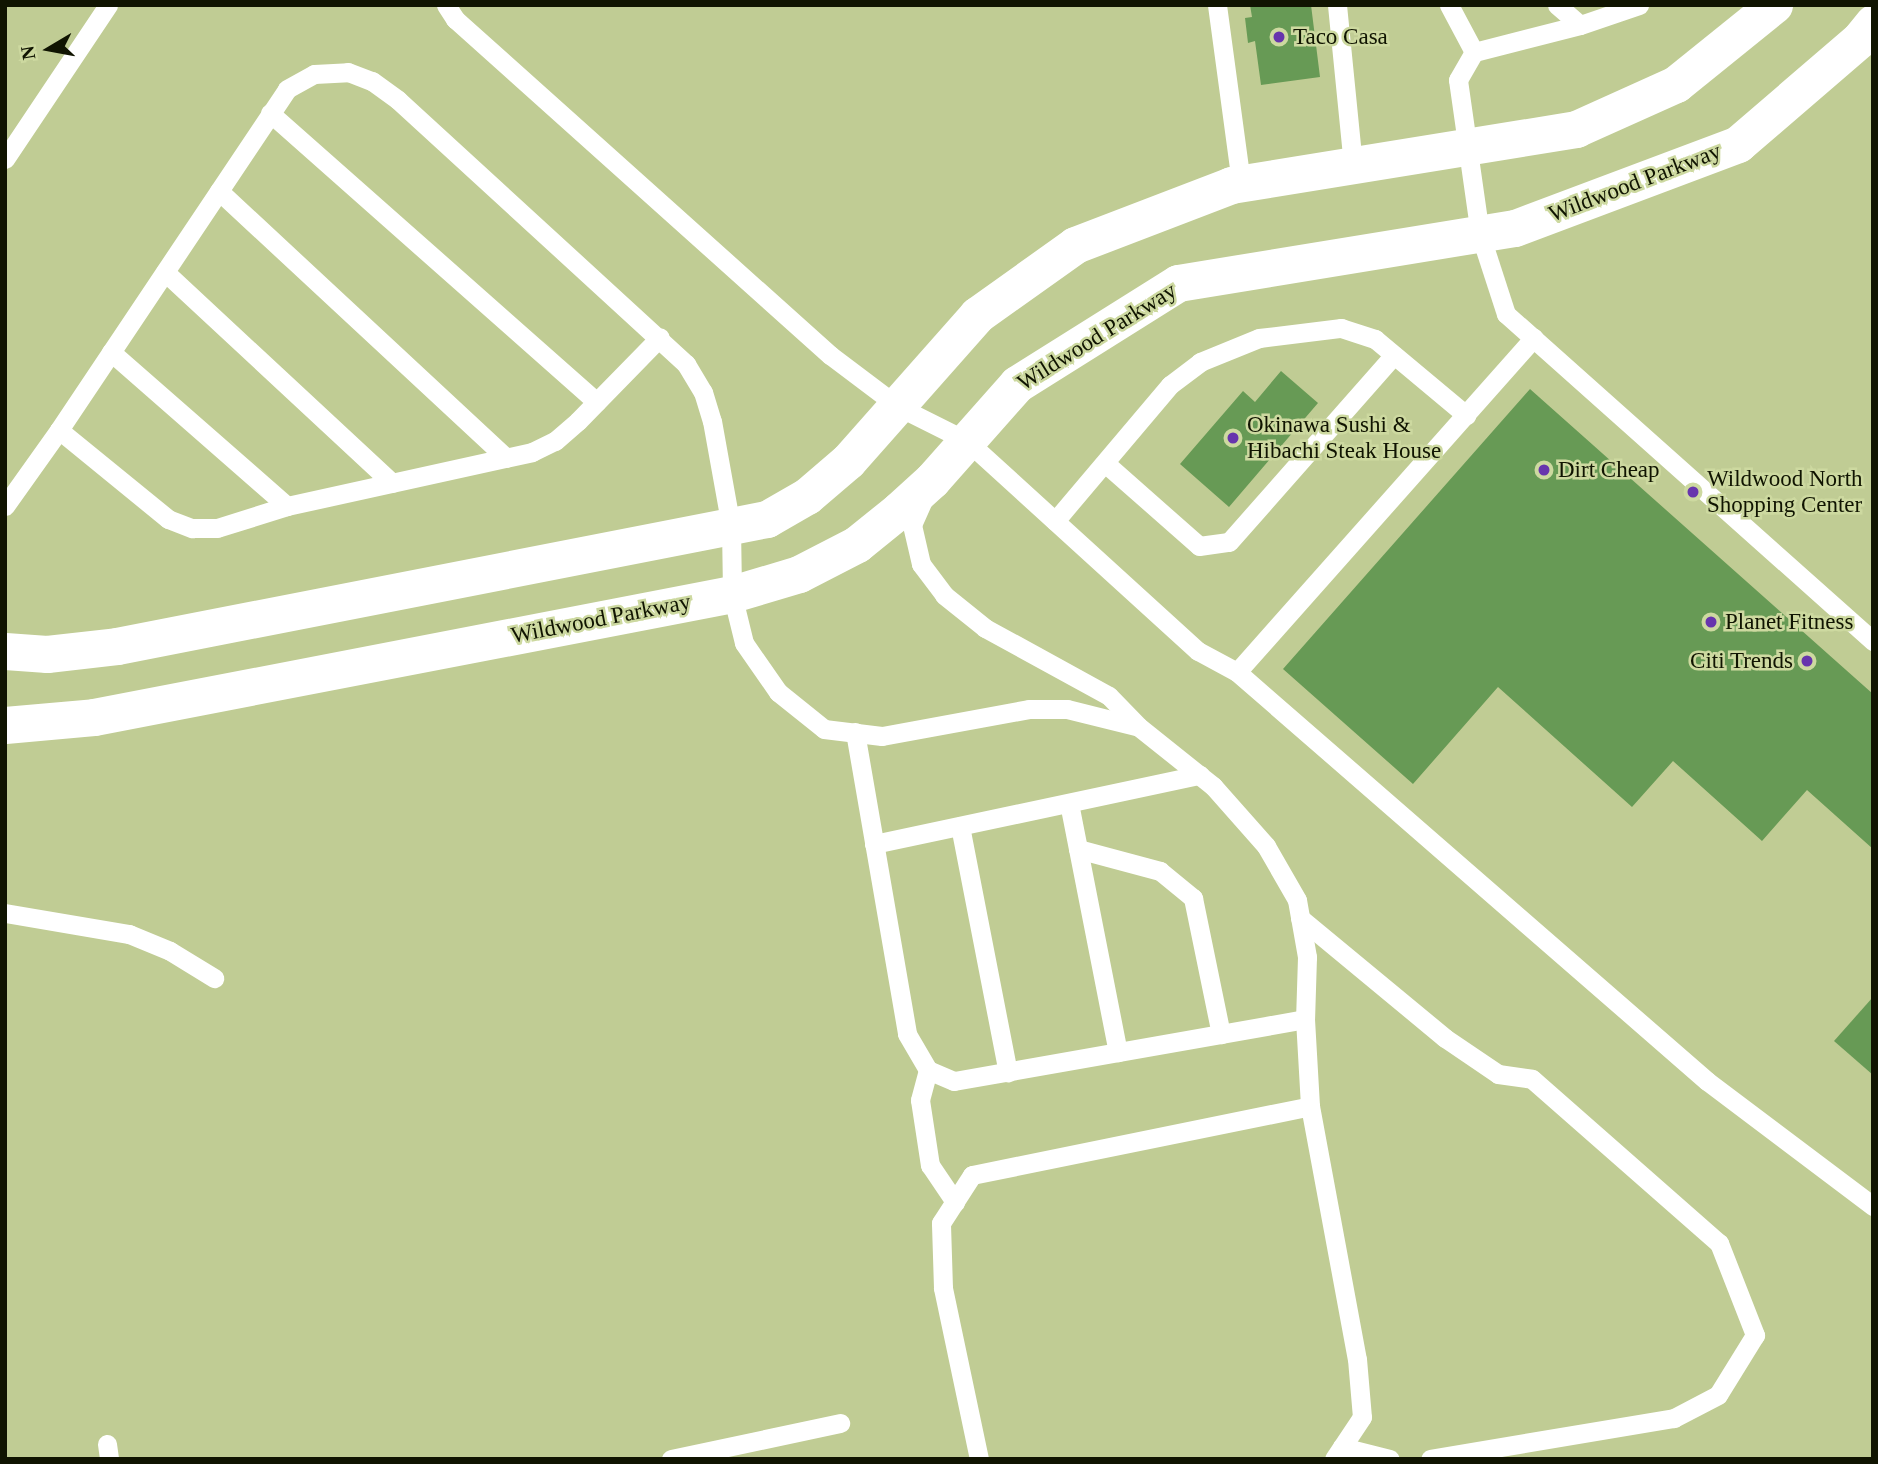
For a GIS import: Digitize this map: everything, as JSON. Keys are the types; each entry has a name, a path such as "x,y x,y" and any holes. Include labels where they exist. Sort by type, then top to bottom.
{"street":[{"path":"5,651 47,654 117,646 766,519 807,496 848,461 899,407 976,315 1074,245 1241,183 1576,128 1676,84 1774,5"},
{"name":"Wildwood Parkway","path":"5,725 94,717 732,594 799,574 857,544 932,480 1017,384 1178,283 1515,228 1738,144 1860,39 1873,23"}],"lane":[{"path":"5,159 108,5"},
{"path":"446,5 455,19 830,355 899,407 967,441 1198,651 1237,672 1707,1081 1873,1206"},
{"path":"1217,5 1241,183"},
{"path":"1337,5 1353,165"},
{"path":"1449,5 1474,52"},
{"path":"1557,5 1580,25"},
{"path":"1639,5 1580,25 1474,52 1458,80 1480,234 1506,314 1873,640"},
{"path":"5,506 60,430 286,89 314,74 348,72 372,81 398,100 660,337 686,364 704,392 731,527 732,594 744,643 778,692 824,729 882,736 1029,709 1067,709 1139,727"},
{"path":"270,113 597,402"},
{"path":"219,191 506,457"},
{"path":"165,272 392,483"},
{"path":"1055,521 1170,385 1200,362 1259,338 1341,328 1375,339 1466,415"},
{"path":"60,430 168,519 192,528 217,528 287,506 532,452 555,440 597,402 660,337"},
{"path":"1237,672 1534,338"},
{"path":"111,352 287,506"},
{"path":"1104,463 1199,546 1229,542 1394,355"},
{"path":"932,480 912,526 921,564 944,595 985,628 1109,696 1139,727 1213,786 1266,846 1297,901 1307,957 1304,1019 1310,1106 1358,1368 1362,1417 1338,1453 1390,1459"},
{"path":"855,732 907,1034 928,1070 954,1081 1304,1019"},
{"path":"874,844 1200,775"},
{"path":"1069,803 1118,1052"},
{"path":"960,825 1008,1072"},
{"path":"1078,849 1160,871 1194,898 1221,1034"},
{"path":"5,913 129,934 170,951 214,978"},
{"path":"1300,918 1445,1038 1498,1074 1532,1079 1719,1243 1755,1335 1718,1395 1674,1418 1430,1459"},
{"path":"928,1070 920,1100 930,1165 955,1202"},
{"path":"979,1459 943,1288 941,1223 972,1175 1310,1106"},
{"path":"671,1459 840,1423"}],"building":[{"path":"1250,5 1311,5 1320,77 1261,85 1255,41 1248,43 1245,18 1252,17"},
{"path":"1281,371 1318,403 1229,507 1180,464 1243,391 1255,402"},
{"path":"1530,389 1873,694 1873,849 1807,790 1762,841 1673,761 1632,807 1498,687 1413,784 1283,669"},
{"path":"1873,997 1873,1075 1834,1041"}],"place":[{"name":"Taco Casa","path":"1279,37"},
{"name":"Okinawa Sushi & Hibachi Steak House","path":"1233,438"},
{"name":"Dirt Cheap","path":"1544,470"},
{"name":"Wildwood North Shopping Center","path":"1693,492"},
{"name":"Planet Fitness","path":"1711,622"},
{"name":"Citi Trends","path":"1807,661"}]}
